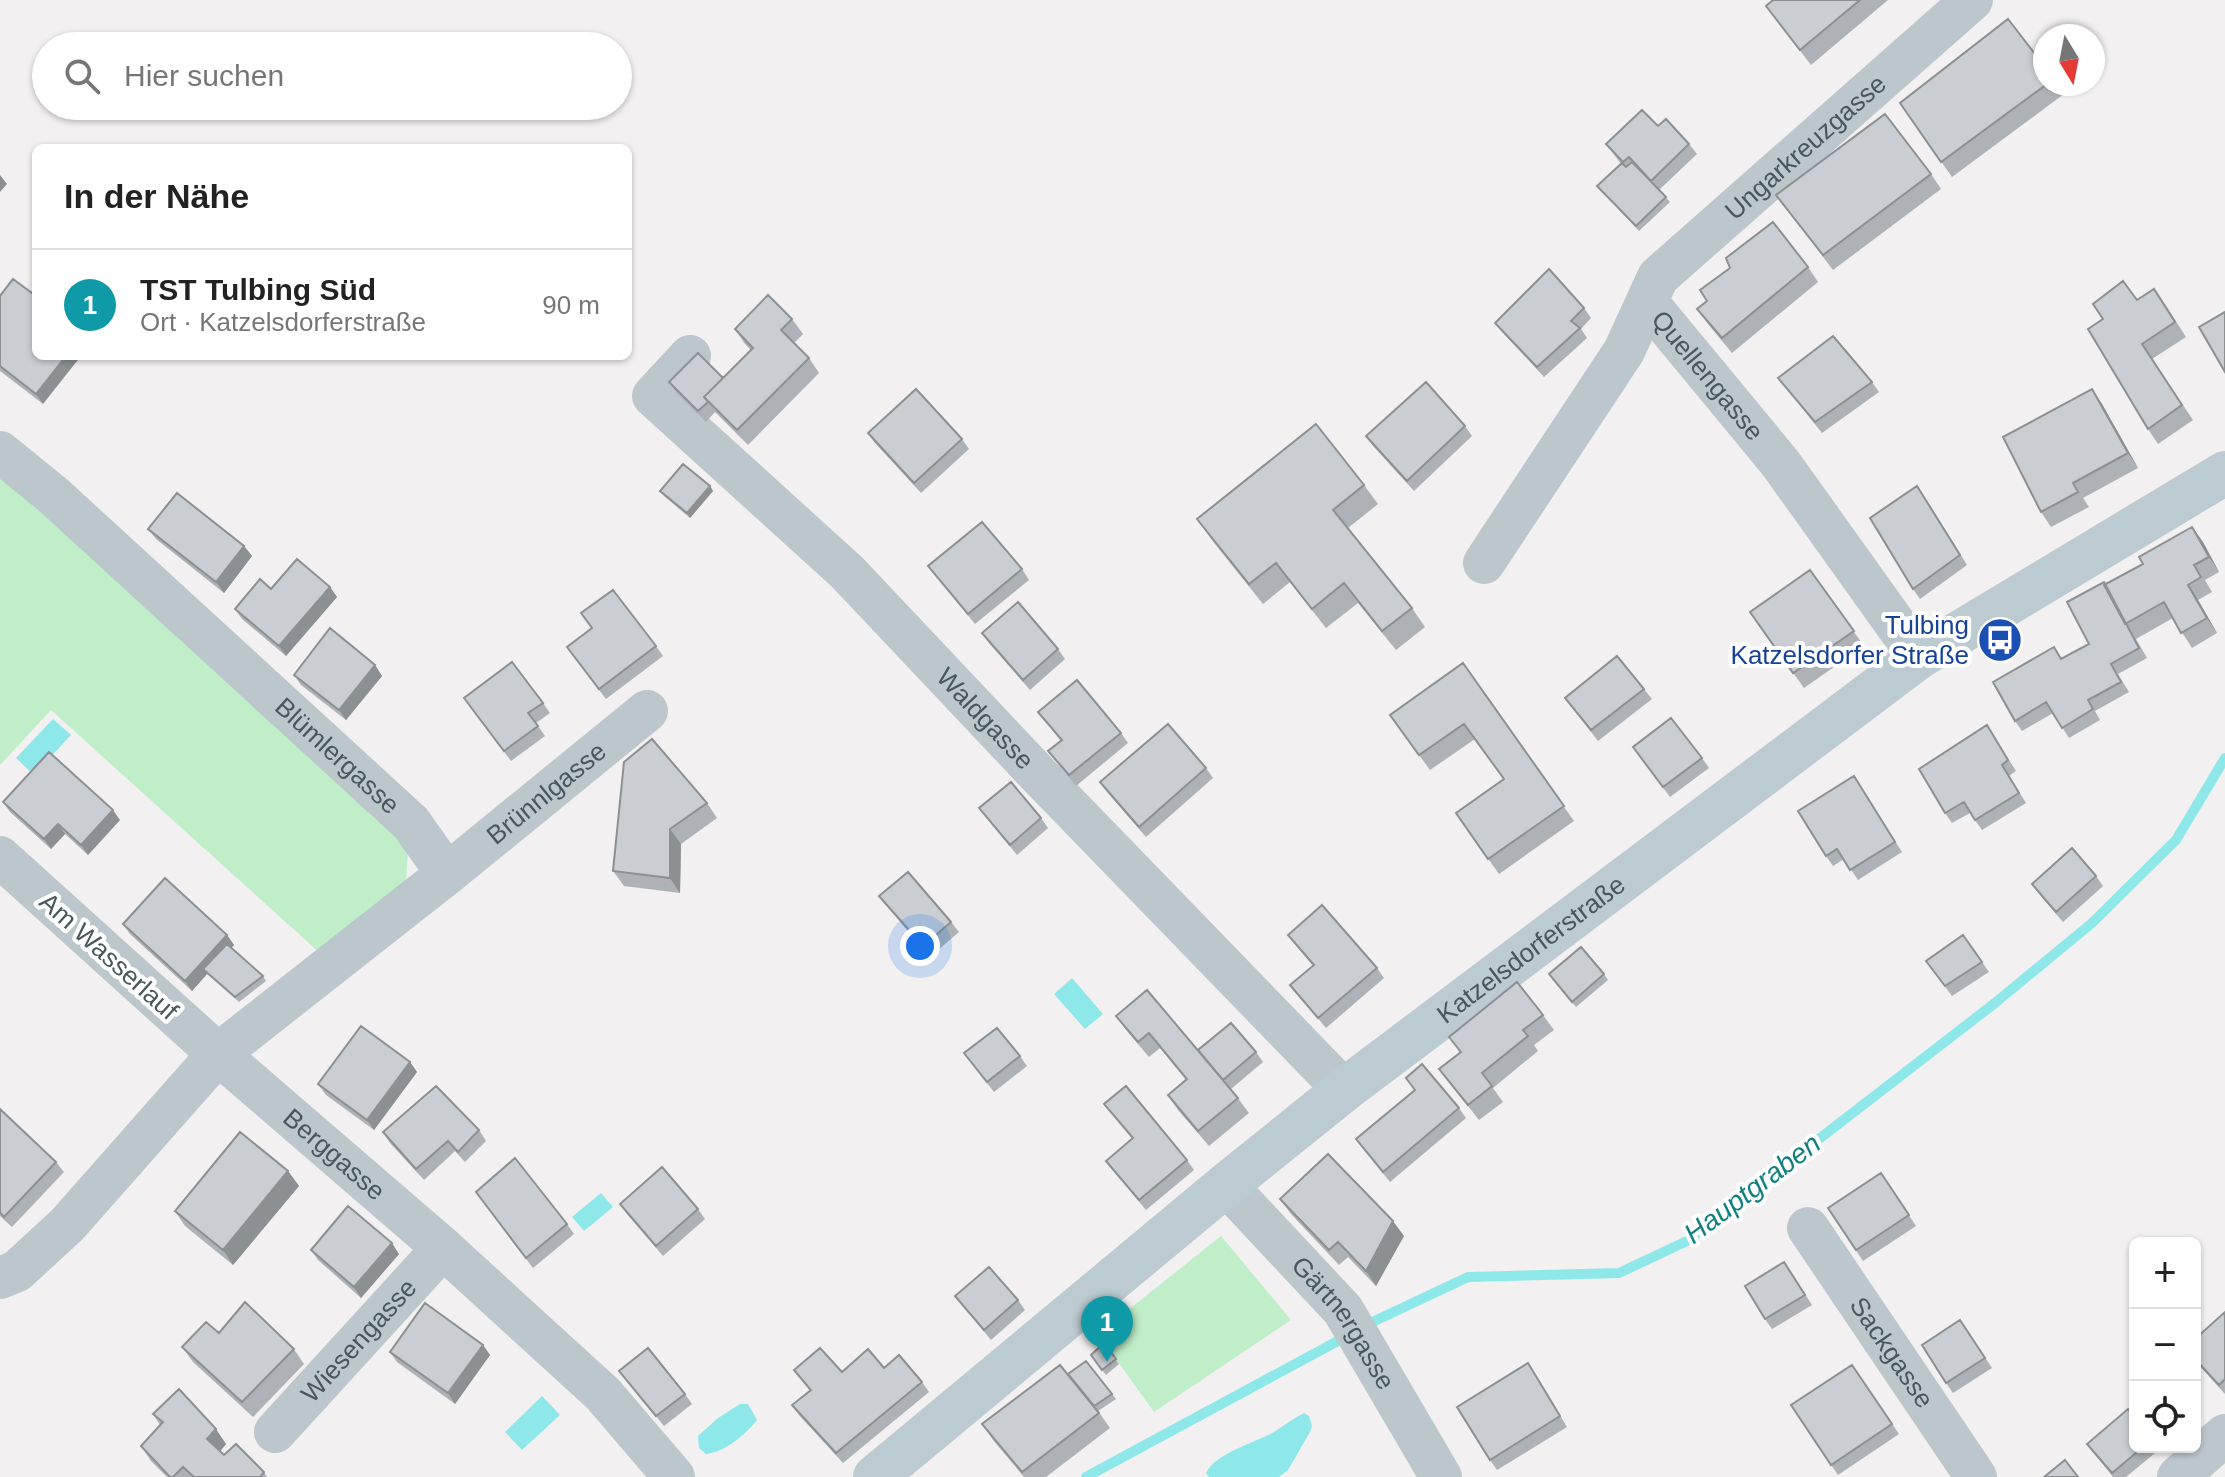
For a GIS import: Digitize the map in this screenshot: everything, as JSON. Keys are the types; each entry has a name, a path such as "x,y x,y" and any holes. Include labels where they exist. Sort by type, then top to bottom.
{"street":[{"name":"Ungarkreuzgasse","path":"1648,303 1658,277 1972,0"},
{"name":"Quellengasse","path":"1484,563 1624,351 1648,303 1781,464 1919,657"},
{"name":"Waldgasse","path":"690,356 653,396 847,572 1344,1090"},
{"name":"Blümlergasse","path":"0,452 53,495 411,823 447,874"},
{"name":"Katzelsdorferstraße","path":"875,1477 1344,1090 1919,657 2225,473"},
{"name":"Brünnlgasse","path":"447,874 647,711"},
{"name":"Am Wasserlauf","path":"0,857 218,1054"},
{"path":"0,1278 17,1271 67,1225 218,1054 447,874"},
{"name":"Berggasse","path":"218,1054 443,1248 603,1394 674,1477"},
{"name":"Gärtnergasse","path":"1226,1185 1343,1310 1441,1477"},
{"name":"Sackgasse","path":"1808,1228 1976,1477"},
{"name":"Wiesengasse","path":"275,1432 443,1248"},
{"path":"2178,1477 2225,1435"}],"green space":[{"path":"0,465 392,821 408,850 406,882 321,954 51,710 0,765"},
{"path":"1221,1236 1291,1320 1154,1412 1098,1334"}],"water":[{"path":"53,719 71,735 34,775 16,758"},
{"path":"1072,978 1103,1014 1085,1029 1054,994"},
{"path":"601,1193 613,1207 584,1231 572,1217"},
{"path":"542,1396 560,1415 522,1450 505,1432"},
{"path":"740,1404 748,1404 757,1420 734,1442 706,1454 699,1448 698,1436"},
{"path":"1304,1413 1309,1416 1310,1432 1288,1470 1279,1477 1209,1477 1206,1473 1228,1453"}],"building":[{"path":"1773,0 1860,0 1800,50 1766,6"},
{"path":"2008,19 2033,51 2033,94 1941,162 1900,103"},
{"path":"1642,110 1658,126 1666,119 1689,144 1651,181 1629,157 1623,162 1606,144"},
{"path":"1885,114 1931,174 1823,255 1776,195"},
{"path":"1632,162 1666,197 1636,226 1597,186 1622,163 1626,167"},
{"path":"1773,222 1808,267 1722,338 1697,309 1707,301 1700,290 1730,268 1726,258"},
{"path":"1549,269 1584,308 1571,321 1580,328 1537,367 1495,323"},
{"path":"13,279 32,293 32,360 63,360 36,394 0,366 0,296"},
{"path":"2123,281 2137,300 2154,289 2175,322 2142,344 2182,405 2148,429 2088,329 2103,319 2093,304"},
{"path":"768,295 792,319 781,330 809,358 737,430 704,397 753,348 735,329"},
{"path":"2225,312 2225,372 2199,327"},
{"path":"1833,336 1872,382 1815,422 1778,378"},
{"path":"698,353 723,378 704,397 708,402 698,411 669,382"},
{"path":"1426,382 1465,426 1407,481 1366,436"},
{"path":"916,389 962,439 914,483 868,433"},
{"path":"2092,389 2128,453 2073,483 2078,492 2041,512 2003,437"},
{"path":"1316,424 1364,485 1333,510 1412,608 1382,631 1344,583 1312,609 1276,563 1249,584 1197,519"},
{"path":"683,464 710,486 687,513 660,491"},
{"path":"1917,486 1960,555 1913,589 1870,518"},
{"path":"177,493 244,546 216,582 148,529"},
{"path":"982,522 1022,569 968,614 928,566"},
{"path":"2192,527 2209,557 2194,565 2201,577 2188,585 2207,618 2181,633 2164,602 2125,624 2104,585 2143,564 2139,557"},
{"path":"297,559 330,587 279,646 235,609 260,579 271,589"},
{"path":"1810,570 1854,631 1793,673 1750,612"},
{"path":"2104,582 2139,648 2111,664 2121,682 2088,700 2093,709 2062,728 2046,702 2015,721 1993,682 2054,647 2061,659 2089,644 2067,602"},
{"path":"613,590 656,646 599,689 567,647 592,628 581,613"},
{"path":"1018,602 1058,649 1023,680 982,633"},
{"path":"330,628 375,665 339,710 294,675"},
{"path":"1617,656 1644,689 1591,730 1565,698"},
{"path":"512,662 543,703 528,713 538,726 504,751 464,698"},
{"path":"1463,663 1564,806 1488,859 1456,813 1504,779 1464,724 1419,755 1390,715"},
{"path":"1077,680 1121,733 1069,775 1048,751 1062,740 1038,712"},
{"path":"1671,718 1702,758 1663,787 1633,747"},
{"path":"1168,724 1206,768 1139,827 1100,782"},
{"path":"1987,725 2008,760 2002,765 2019,793 1975,820 1964,802 1945,813 1919,769"},
{"path":"652,739 707,803 670,829 670,878 613,871 624,762"},
{"path":"49,752 113,810 81,845 58,824 44,839 3,802"},
{"path":"1854,776 1895,842 1850,870 1837,849 1826,856 1798,811"},
{"path":"1011,782 1041,818 1010,845 979,808"},
{"path":"2072,848 2096,876 2056,912 2032,884"},
{"path":"908,872 951,922 923,946 879,896"},
{"path":"165,878 227,935 185,981 123,924"},
{"path":"1322,905 1377,968 1318,1018 1290,985 1314,965 1288,935"},
{"path":"1963,935 1982,962 1945,986 1926,961"},
{"path":"227,944 263,976 235,997 203,969"},
{"path":"1581,947 1604,974 1572,1002 1549,974"},
{"path":"1517,982 1543,1015 1523,1030 1528,1036 1482,1073 1492,1086 1468,1105 1439,1069 1461,1052 1449,1037"},
{"path":"1147,990 1238,1098 1198,1131 1168,1095 1187,1079 1149,1033 1138,1042 1116,1016"},
{"path":"1231,1023 1256,1052 1223,1080 1198,1050"},
{"path":"361,1026 410,1062 367,1120 318,1084"},
{"path":"997,1028 1020,1056 987,1082 964,1053"},
{"path":"1422,1064 1459,1108 1383,1172 1356,1139 1415,1090 1406,1078"},
{"path":"436,1086 479,1130 458,1152 448,1141 416,1169 383,1132"},
{"path":"1126,1086 1187,1160 1139,1200 1106,1161 1133,1138 1104,1104"},
{"path":"0,1109 56,1162 4,1217 0,1212"},
{"path":"240,1132 288,1171 223,1250 175,1211"},
{"path":"1328,1154 1393,1221 1366,1271 1338,1242 1329,1250 1280,1199"},
{"path":"515,1158 567,1224 526,1258 476,1192"},
{"path":"662,1167 698,1209 656,1246 620,1204"},
{"path":"1881,1173 1909,1215 1856,1250 1828,1208"},
{"path":"348,1206 392,1243 354,1287 311,1250"},
{"path":"1784,1262 1805,1295 1765,1319 1745,1286"},
{"path":"989,1267 1018,1300 984,1330 955,1296"},
{"path":"245,1302 294,1349 242,1402 182,1347 206,1322 219,1333"},
{"path":"425,1303 483,1345 448,1393 390,1352"},
{"path":"2225,1312 2225,1379 2219,1385 2201,1366 2201,1334"},
{"path":"1960,1320 1985,1358 1946,1383 1922,1345"},
{"path":"1104,1343 1116,1359 1102,1370 1091,1355"},
{"path":"648,1348 685,1394 656,1416 619,1371"},
{"path":"820,1348 842,1372 868,1349 884,1368 899,1355 922,1382 836,1453 792,1405 811,1390 794,1370"},
{"path":"1086,1361 1112,1394 1094,1406 1068,1374"},
{"path":"1528,1363 1560,1416 1490,1460 1457,1407"},
{"path":"1060,1365 1099,1413 1022,1472 982,1424"},
{"path":"1852,1365 1892,1424 1831,1465 1791,1405"},
{"path":"179,1389 216,1429 207,1439 224,1455 236,1444 264,1472 260,1477 194,1477 183,1467 170,1477 141,1446 163,1422 153,1414"},
{"path":"2129,1410 2129,1453 2136,1453 2112,1473 2087,1444"},
{"path":"2065,1460 2078,1477 2044,1477"}],"waterway":[{"name":"Hauptgraben","path":"1364,1326 1468,1277 1619,1273 1687,1241 1995,1003 2092,923 2176,840 2225,758"},
{"name":"Hauptgraben","path":"1086,1477 1347,1336"}],"place":[{"name":"Tulbing Katzelsdorfer Straße","path":"2000,640"},
{"name":"TST Tulbing Süd","path":"1107,1362"}]}
